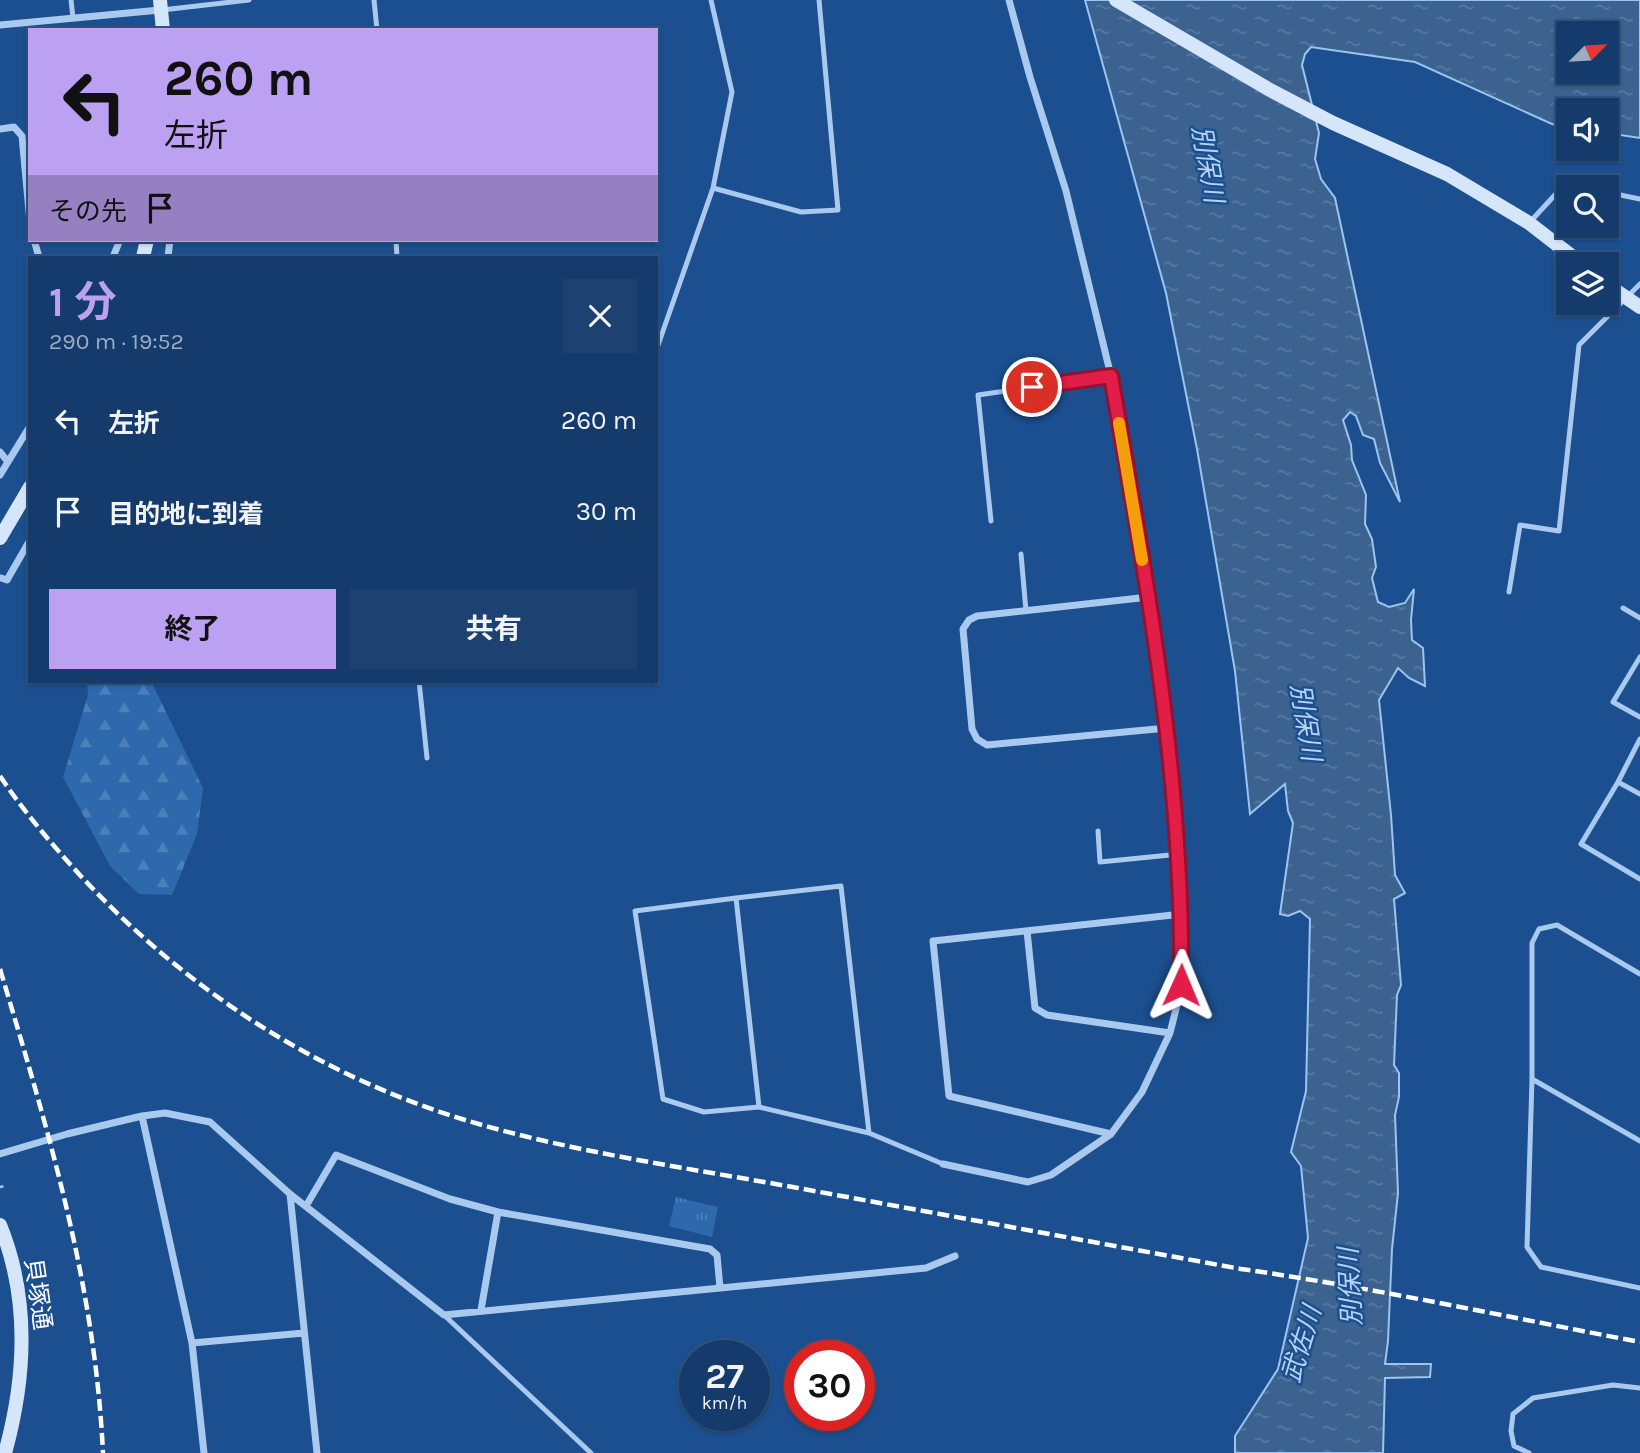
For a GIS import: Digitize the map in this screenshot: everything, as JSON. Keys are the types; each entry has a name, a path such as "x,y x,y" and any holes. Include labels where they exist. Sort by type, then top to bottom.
{"street":[{"path":"943,1164 1028,1182 1051,1175 1111,1133 1142,1092 1170,1033 1181,985 1180,854 1167,728 1149,597 1111,376 1066,191 1009,0"},
{"path":"1116,0 1227,67 1333,123 1447,174 1529,223 1566,252"},
{"path":"0,25 73,18 160,5 163,28"},
{"path":"0,129 14,127 22,136 28,200"},
{"path":"1619,294 1640,307"},
{"path":"0,475 28,429"},
{"path":"0,452 8,462"},
{"path":"0,538 28,490"},
{"path":"1,578 7,580 28,543"},
{"path":"1149,597 977,616 969,620 963,629 972,729 977,739 987,745 1167,728"},
{"path":"1111,1133 949,1096 933,941 1182,914"},
{"path":"1027,931 1035,1008 1047,1015 1170,1033"},
{"path":"0,1154 142,1116 164,1113 210,1122 290,1194 444,1315 926,1268 955,1256"},
{"path":"142,1116 192,1343 204,1453"},
{"path":"306,1206 336,1155 450,1199 498,1212 710,1249 717,1255 720,1287"},
{"path":"290,1194 317,1453"},
{"path":"481,1310 498,1212"},
{"name":"貝塚通","path":"0,1224 20,1304 22,1337 21,1383 5,1453"},
{"path":"192,1343 304,1333"}],"lane":[{"path":"71,0 73,18"},
{"path":"160,5 249,0"},
{"path":"374,0 377,28"},
{"path":"658,345 713,188 732,92 711,0"},
{"path":"713,188 801,212 838,210 819,0"},
{"path":"1529,223 1556,194"},
{"path":"1619,195 1640,199"},
{"path":"1509,592 1521,525 1559,531 1579,345 1640,284"},
{"path":"991,521 978,395 1111,376"},
{"path":"1021,554 1026,611"},
{"path":"1623,608 1640,618"},
{"path":"1640,657 1614,702 1640,717"},
{"path":"419,683 427,758"},
{"path":"1640,739 1581,844 1640,879"},
{"path":"1618,782 1640,794"},
{"path":"1098,831 1100,862 1180,854"},
{"path":"869,1133 841,886 635,911 663,1099 704,1112 760,1107 869,1133 943,1164"},
{"path":"736,898 760,1107"},
{"path":"1640,974 1557,925 1539,929 1532,943 1532,1079 1527,1247 1541,1267 1640,1288"},
{"path":"1532,1079 1640,1141"},
{"path":"444,1315 592,1453"},
{"path":"1529,1453 1514,1446 1511,1431 1513,1414 1533,1398 1613,1385 1640,1388"}],"path":[{"path":"0,1187 5,1186"}],"green space":[{"path":"87,683 152,683 203,788 197,834 172,895 139,894 110,866 63,777 88,695"},
{"path":"676,1197 718,1207 712,1237 669,1226"}],"water":[{"path":"1085,0 1640,0 1640,138 1619,135 1619,98 1556,98 1556,125 1415,62 1311,47 1305,54 1302,65 1319,133 1315,159 1321,179 1335,198 1400,502 1380,463 1374,439 1363,435 1356,416 1350,412 1343,420 1351,445 1352,460 1366,495 1365,524 1372,539 1376,567 1372,578 1378,602 1389,607 1405,603 1414,589 1412,640 1423,648 1425,686 1409,678 1398,668 1379,700 1395,875 1405,893 1394,899 1401,985 1397,995 1394,1065 1399,1073 1399,1097 1395,1115 1398,1193 1385,1364 1431,1364 1430,1377 1385,1378 1383,1453 1235,1453 1235,1436 1278,1369 1308,1238 1301,1166 1291,1152 1306,1091 1310,919 1300,911 1288,916 1280,914 1293,823 1288,811 1285,784 1250,814 1235,671 1197,449 1166,293"}],"railway":[{"path":"0,776 50,842 110,906 154,947 200,984 249,1018 353,1077 465,1120 546,1141 630,1158 1391,1294 1640,1342"},
{"path":"0,969 52,1148 80,1268 98,1390 103,1453"}],"slow traffic":[{"path":"1119,423 1142,560"}],"route":[{"path":"1032,387 1111,376 1149,597 1167,728 1180,854 1181,985"}],"water label":[{"name":"別保川","path":"1208,164"},
{"name":"別保川","path":"1306,722"},
{"name":"別保川","path":"1350,1287"},
{"name":"武佐川","path":"1301,1344"}]}
